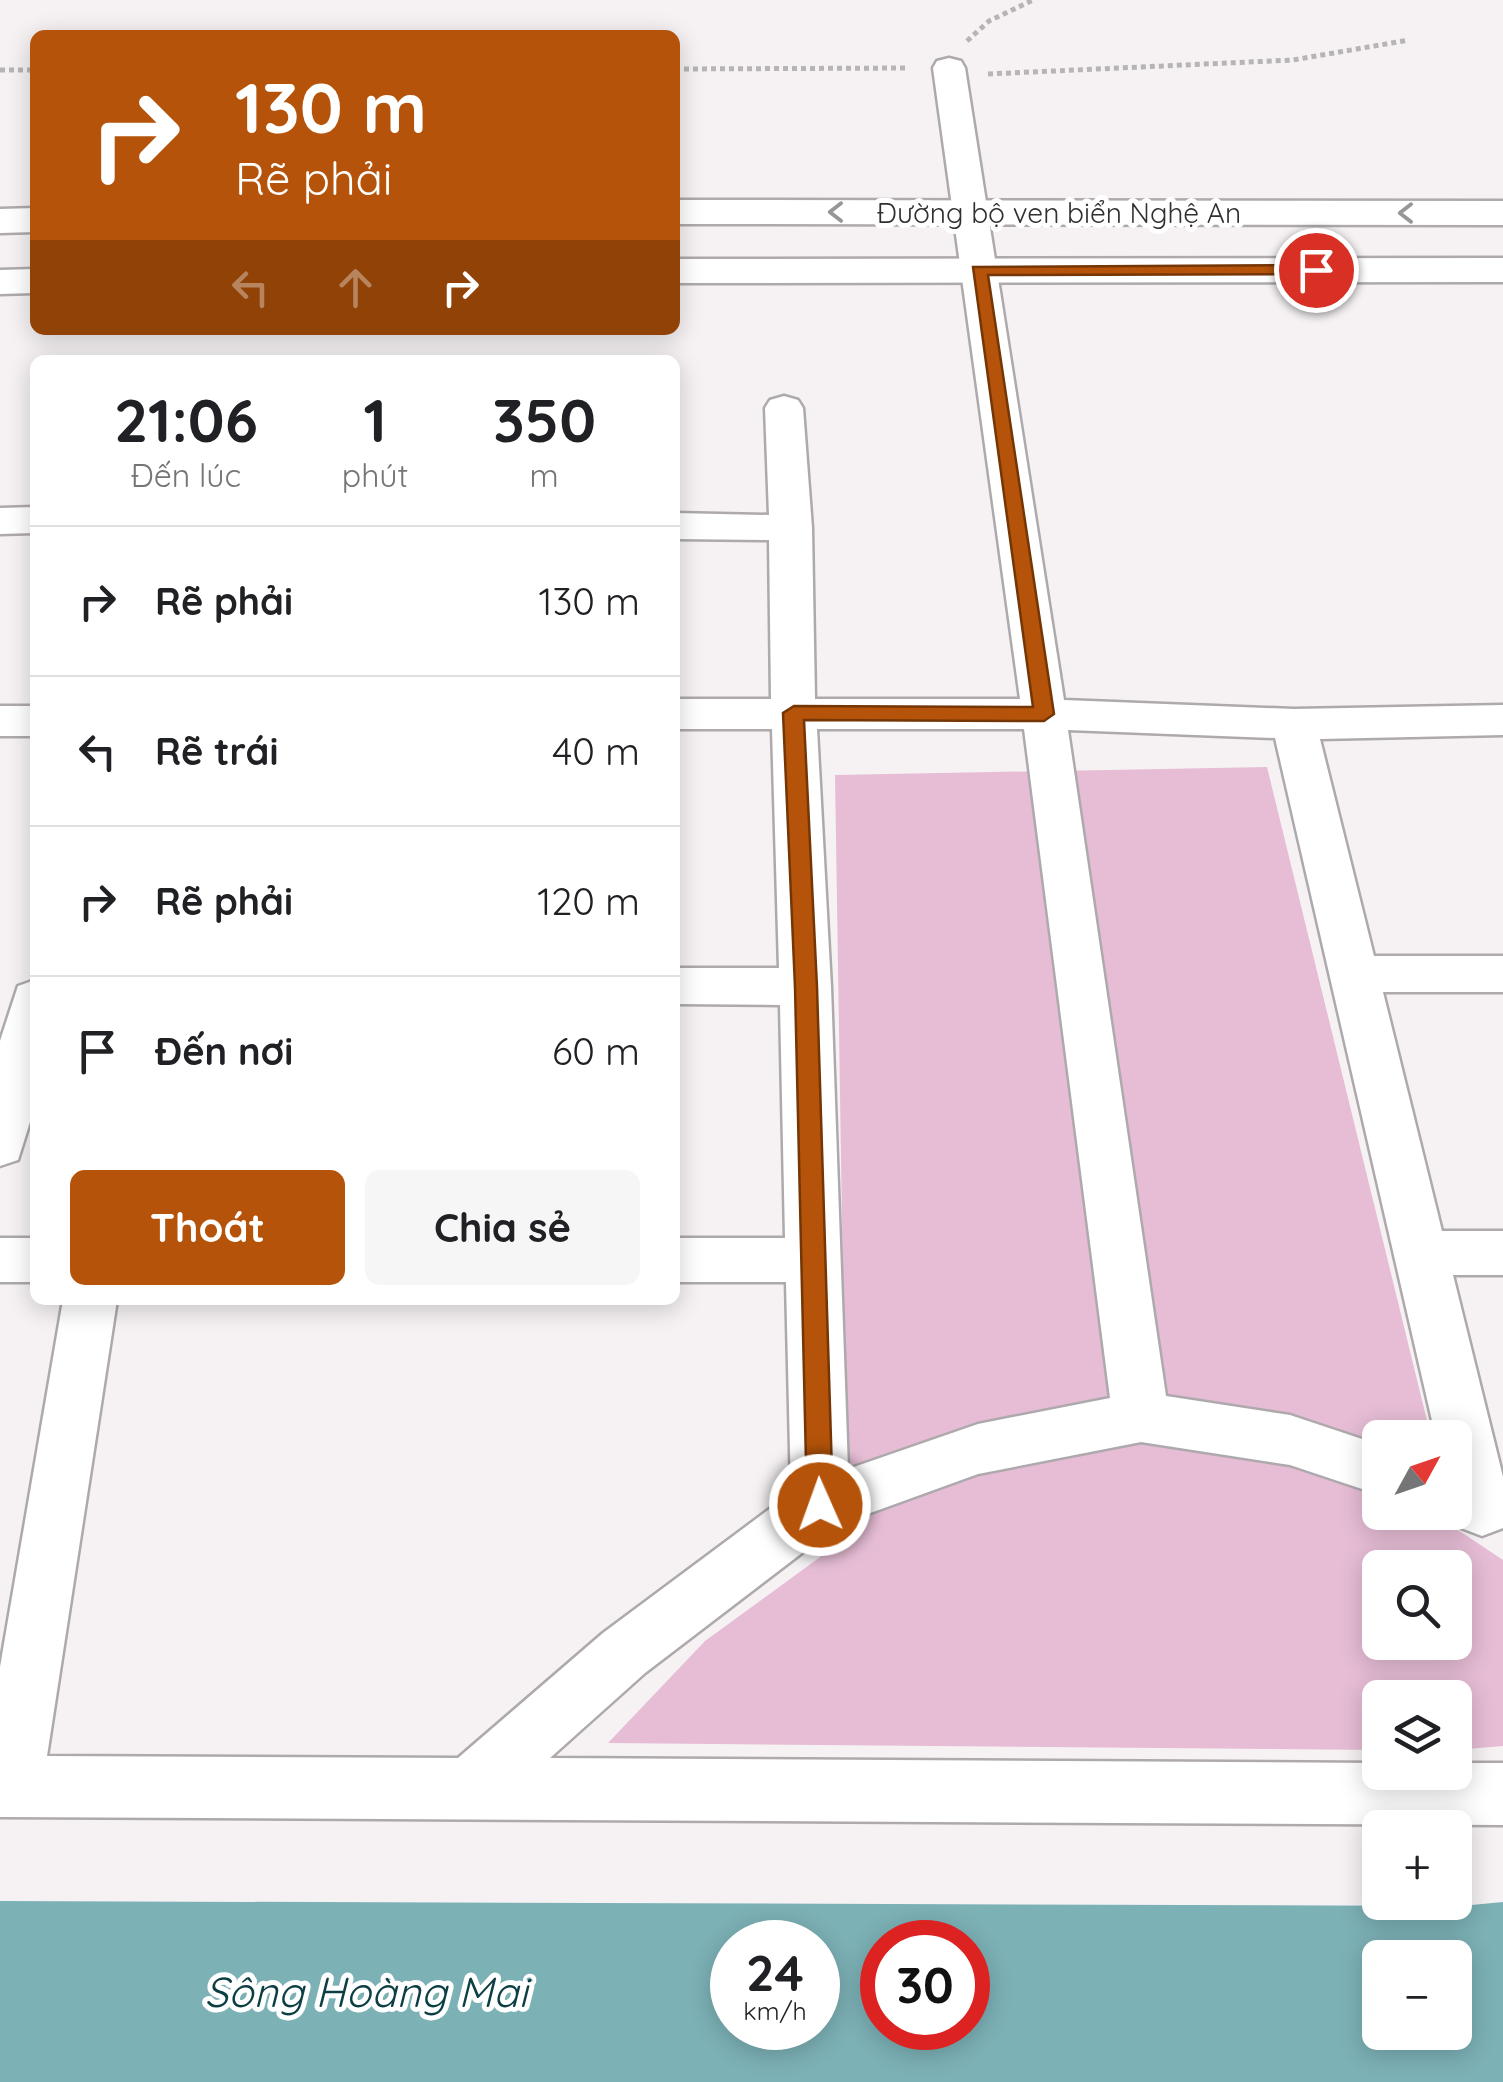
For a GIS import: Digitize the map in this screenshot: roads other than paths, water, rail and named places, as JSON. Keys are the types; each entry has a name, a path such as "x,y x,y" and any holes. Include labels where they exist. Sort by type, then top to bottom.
{"main road":[{"name":"Đường bộ ven biển Nghệ An","path":"680,212 1503,213"},
{"path":"0,221 30,220"},
{"name":"Đường bộ ven biển Nghệ An","path":"680,271 1503,270"},
{"path":"0,282 30,281"}],"street":[{"path":"950,74 1044,714 1141,1418"},
{"path":"784,408 792,528 794,713 806,987 820,1505"},
{"path":"0,521 30,520"},
{"path":"680,526 792,528"},
{"path":"680,714 1044,714 1294,724 1503,720"},
{"path":"0,722 30,721"},
{"path":"1294,724 1480,1510"},
{"path":"1354,974 1503,974"},
{"path":"0,983 30,982"},
{"path":"680,986 806,987"},
{"path":"0,1145 30,1020"},
{"path":"1421,1254 1503,1253"},
{"path":"0,1260 30,1260"},
{"path":"680,1260 814,1260"},
{"path":"89,1305 6,1786 1503,1794"},
{"path":"470,1788 624,1654 820,1505 978,1449 1141,1418 1290,1440 1362,1464"}],"water":[{"name":"Sông Hoàng Mai","path":"0,1901 1362,1906 1362,1920 1472,1920 1472,1905 1503,1902 1503,2082 0,2082"}]}
